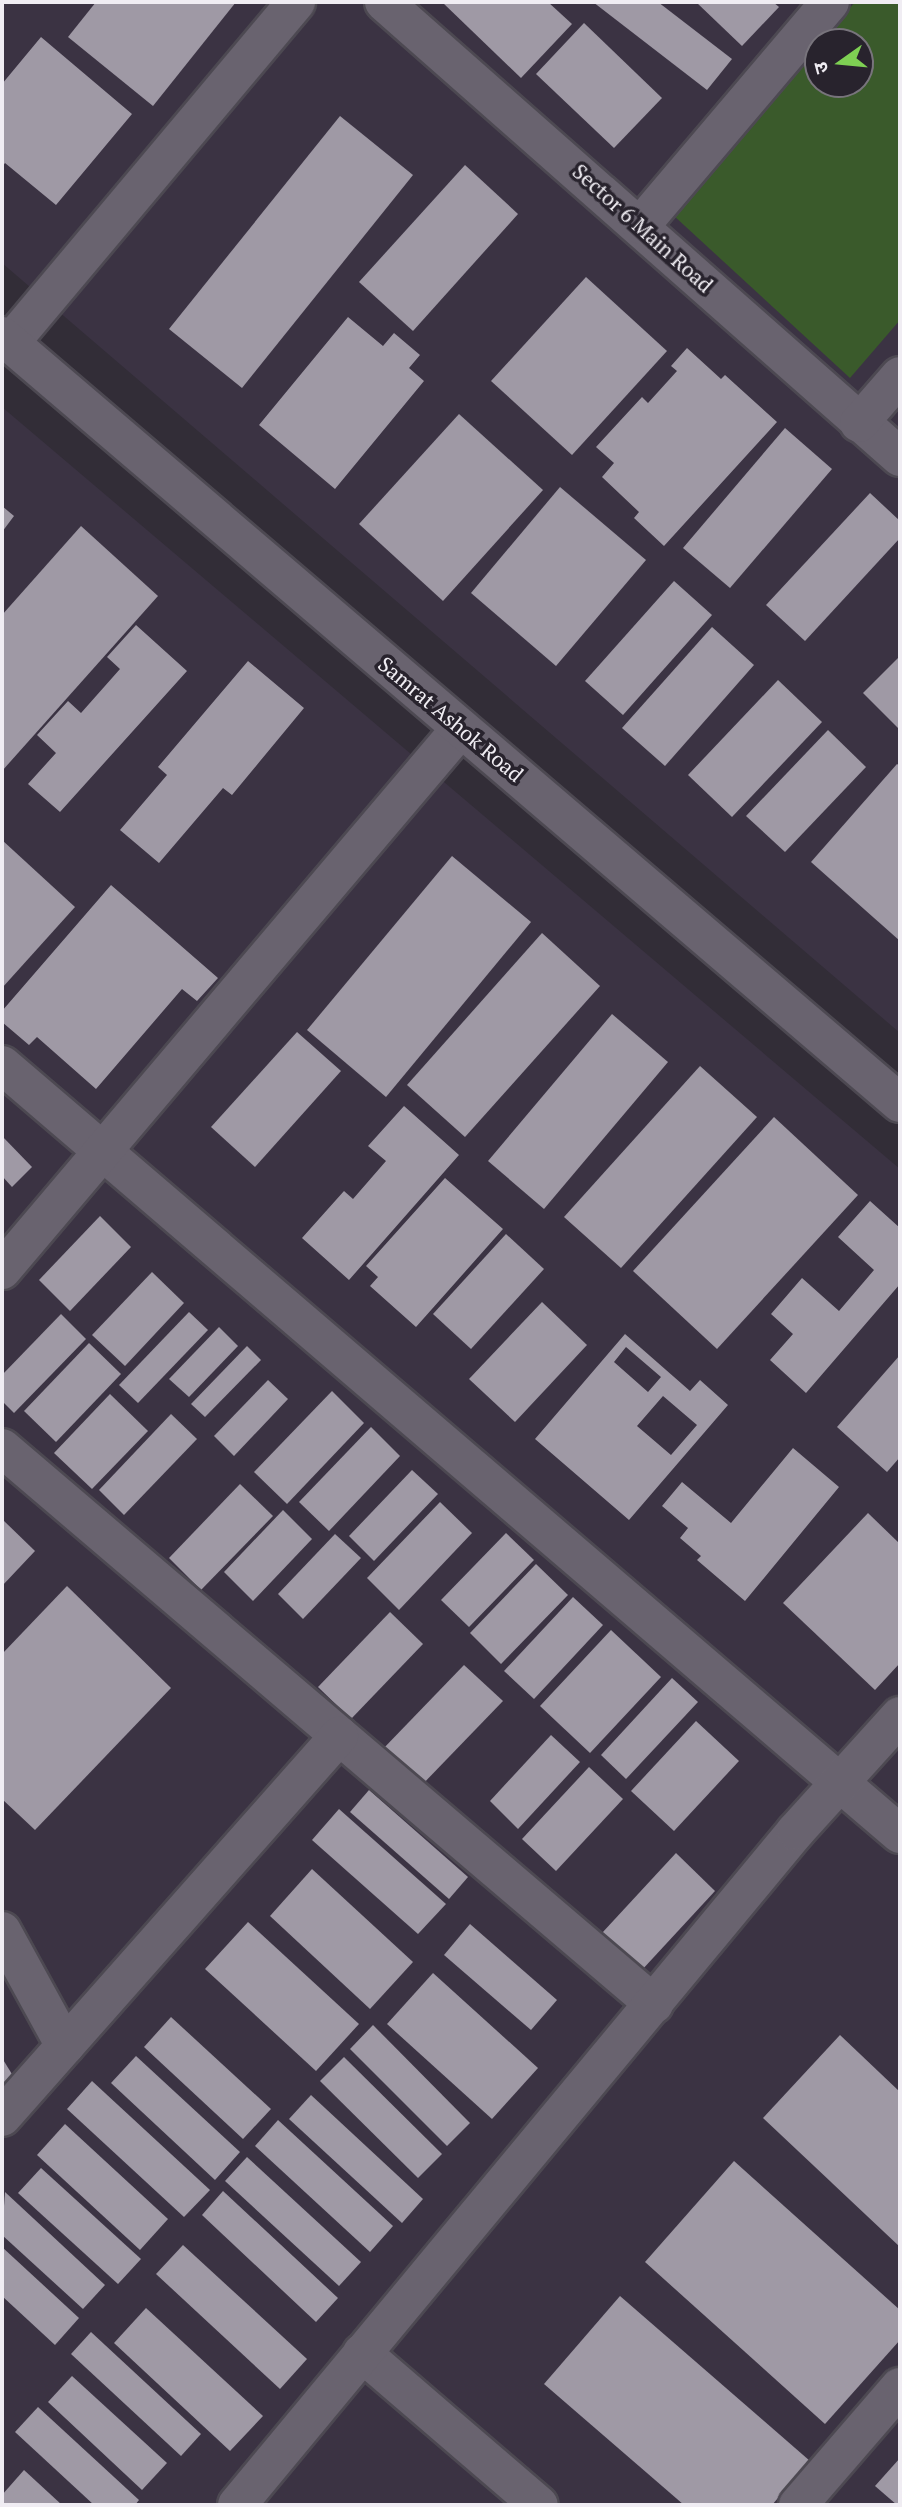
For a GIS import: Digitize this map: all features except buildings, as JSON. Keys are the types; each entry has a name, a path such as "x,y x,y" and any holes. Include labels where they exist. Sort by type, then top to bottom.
{"street":[{"path":"6,339 296,2"},
{"name":"Sector 6 Main Road","path":"384,2 641,225 900,457"},
{"path":"641,225 830,2"},
{"name":"Samrat Ashok Road","path":"6,339 900,1103"},
{"path":"859,423 900,376"},
{"path":"2,1270 461,728"},
{"path":"2,1065 900,1834"},
{"path":"2,1448 654,2004"},
{"path":"237,2505 839,1782 900,1716"},
{"path":"2,2117 339,1736"},
{"path":"2,1931 65,2046"},
{"path":"362,2353 539,2505"},
{"path":"798,2505 900,2387"}],"shaded area":[{"path":"2,2 900,2 900,1033 2,263"},
{"path":"2,407 900,1169 900,2505 2,2505"}],"green space":[{"path":"855,2 900,2 900,320 850,378 673,215 804,61 804,98 874,98 874,28 832,28"}]}
